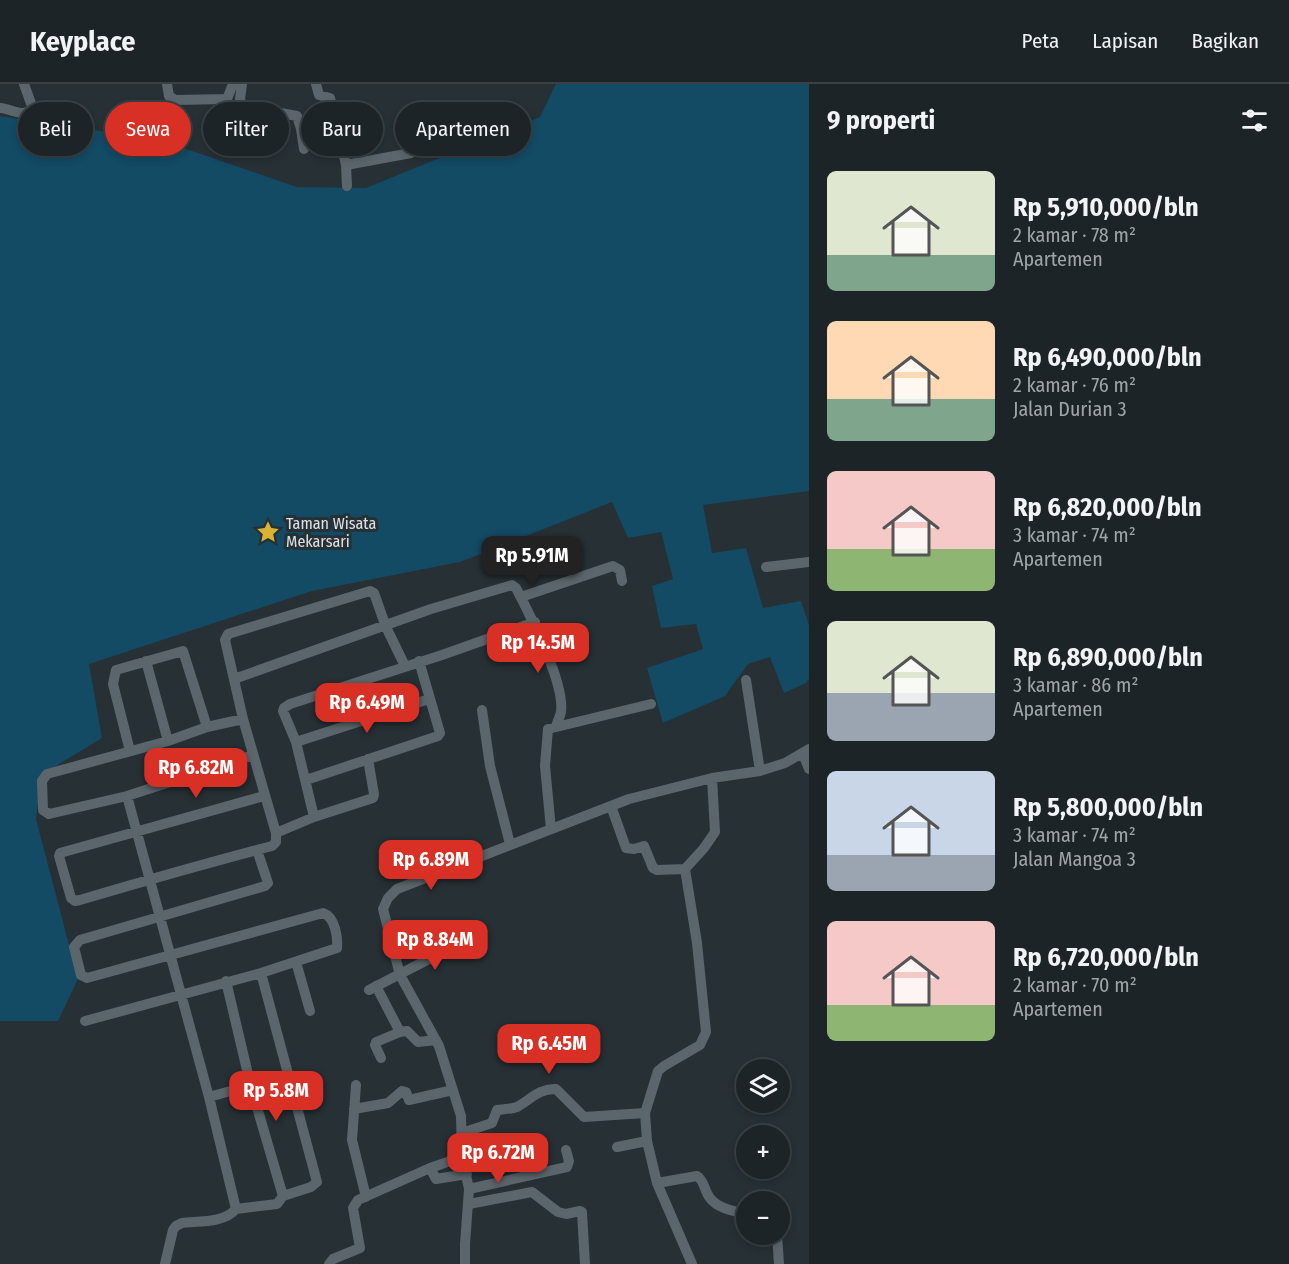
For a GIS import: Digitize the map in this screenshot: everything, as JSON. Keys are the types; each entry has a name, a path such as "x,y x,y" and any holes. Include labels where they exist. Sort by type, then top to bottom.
{"street":[{"path":"0,108 22,114 33,109 24,84"},
{"path":"167,84 169,96 174,100 227,99 233,84"},
{"path":"242,84 240,99 242,105 297,116 301,129"},
{"path":"316,84 319,94 330,98 346,165 347,186"},
{"path":"346,165 395,156"},
{"path":"766,567 809,562"},
{"path":"521,597 613,566 620,570 622,581"},
{"path":"234,679 432,609 510,586 515,587 535,622 559,692 561,711 556,726"},
{"path":"264,796 60,853 69,895 75,901 149,878 272,846 276,842 276,833 243,719 225,640 228,634 370,591 374,593 386,627 405,666"},
{"path":"314,817 296,742 283,711 286,706 535,622"},
{"path":"130,751 113,684 116,670 183,651 207,727"},
{"path":"146,661 168,741"},
{"path":"306,780 438,736 440,733 419,661"},
{"path":"746,680 760,771"},
{"path":"296,742 429,699"},
{"path":"551,829 545,742 548,729 651,704"},
{"path":"482,710 490,766 510,844"},
{"path":"243,719 207,727 168,741 46,774 42,781 43,810 49,814 127,796 253,755"},
{"path":"465,1264 469,1189 462,1157 461,1116 436,1040 400,975 383,909 388,898 398,889 629,799 712,778 760,771 785,763 806,752 809,769"},
{"path":"276,833 314,817 372,798 374,794 368,759"},
{"path":"611,806 626,848 634,849 644,846 653,868 657,870 685,869 715,832 712,778"},
{"path":"127,796 209,1097 236,1209"},
{"path":"85,1021 261,973 338,947 332,919 328,914 323,913 87,978 81,975 74,947 80,940 266,886 257,850"},
{"path":"685,869 697,944 706,1032 700,1045 658,1071 645,1113 647,1141 657,1183 692,1264"},
{"path":"400,1032 373,988 458,944"},
{"path":"296,962 310,1011"},
{"path":"165,1264 176,1226 230,1216 236,1209 277,1204 283,1196 311,1187 317,1182 261,973"},
{"path":"226,981 251,1087 283,1196"},
{"path":"381,1058 375,1045 376,1042 400,1032 407,1031 418,1042 436,1040"},
{"path":"209,1097 288,1075"},
{"path":"356,1085 352,1140 366,1197"},
{"path":"462,1133 492,1123 497,1110 518,1107 537,1093 553,1089 556,1089 584,1117 645,1113"},
{"path":"354,1109 388,1103 402,1091 406,1092 409,1100 453,1090"},
{"path":"617,1147 647,1141"},
{"path":"469,1189 567,1167 569,1161 566,1150"},
{"path":"329,1264 333,1259 360,1248 353,1209 358,1200 430,1168 462,1157"},
{"path":"430,1168 436,1179 467,1174"},
{"path":"657,1183 698,1176 702,1179 710,1199 721,1207 736,1211"},
{"path":"469,1204 532,1192 558,1212 566,1214 582,1212 585,1264"},
{"path":"778,1245 779,1264"}],"shaded area":[{"name":"Taman Wisata Mekarsari","path":"556,84 809,84 809,491 703,505 712,553 746,548 763,608 801,601 809,625 809,679 806,683 784,693 770,657 748,664 725,696 663,723 647,668 703,649 696,624 661,628 652,586 673,579 661,532 628,538 612,502 460,562 312,591 89,664 102,738 41,775 36,819 78,979 58,1021 0,1021 0,116 18,119 18,156 93,156 93,130 105,132 105,156 191,156 191,151 297,187 366,188 444,156 531,156 531,121 540,117"}],"place":[{"name":"Taman Wisata Mekarsari","path":"268,532"}]}
